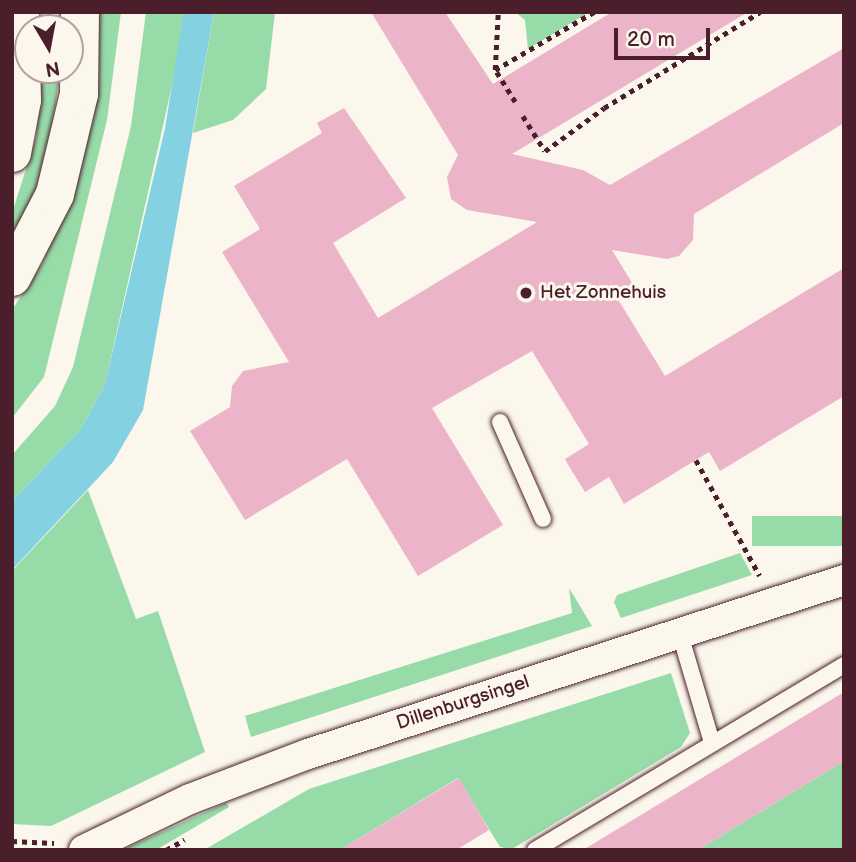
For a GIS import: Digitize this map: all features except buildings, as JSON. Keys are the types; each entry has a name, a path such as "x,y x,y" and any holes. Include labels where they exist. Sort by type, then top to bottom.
{"street":[{"path":"12,153 22,100 20,12"},
{"path":"12,277 55,194 79,94 80,12"},
{"name":"Dillenburgsingel","path":"86,848 308,754 770,607 844,580"}],"lane":[{"path":"500,422 543,519"},
{"path":"680,634 712,743"},
{"path":"536,850 844,665"}],"path":[{"path":"498,12 495,70 515,103"},
{"path":"495,70 594,12"},
{"path":"523,116 545,151 604,108 760,12"},
{"path":"696,460 731,517 770,607"},
{"path":"12,841 86,848"}],"green space":[{"path":"97,12 121,12 107,120 44,377 12,418 12,310 42,264 71,194 98,74"},
{"path":"146,12 184,12 182,41 105,384 81,429 12,501 12,455 55,406 73,367 131,126"},
{"path":"214,12 275,12 266,89 233,120 193,133"},
{"path":"515,12 589,12 528,49 525,20"},
{"path":"41,84 58,84 51,137 33,198 12,240 12,213 36,138"},
{"path":"88,490 136,619 158,611 205,752 51,826 12,824 12,571"},
{"path":"752,516 844,516 844,546 752,546"},
{"path":"740,553 752,575 621,618 614,602 617,595"},
{"path":"569,588 592,626 251,737 245,716 572,613"},
{"path":"671,673 690,733 681,747 512,849 500,847 458,778 340,850 204,850 309,789"},
{"path":"844,761 844,850 698,850"},
{"path":"226,803 229,807 156,850 122,850"}],"water":[{"path":"184,12 214,12 143,410 113,462 12,570 12,501 81,429 105,384 165,128"}],"place":[{"name":"Het Zonnehuis","path":"526,293"}]}
